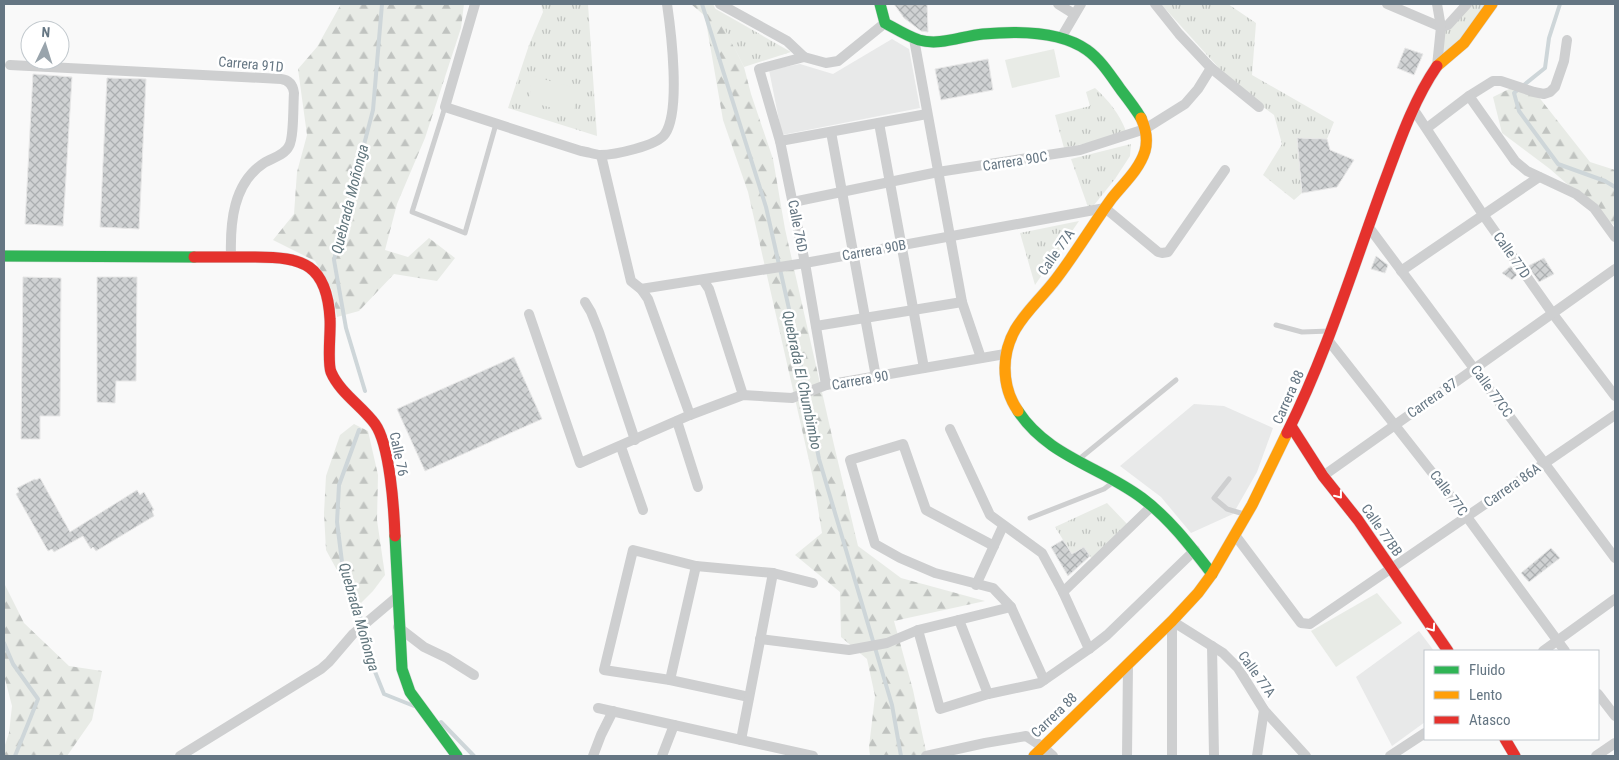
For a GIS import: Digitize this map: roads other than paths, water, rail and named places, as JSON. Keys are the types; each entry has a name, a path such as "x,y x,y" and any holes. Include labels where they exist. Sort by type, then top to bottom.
{"street":[{"path":"475,4 445,107 581,151 601,155 656,142 665,134 671,120 674,75 672,32 667,4"},
{"path":"720,4 787,41 804,56 826,62 838,61 885,23"},
{"path":"880,4 885,23 914,39 932,42 995,34 1024,34 1061,38 1080,46 1096,58 1136,110 1145,129"},
{"path":"1058,4 1074,14"},
{"path":"1061,38 1081,4"},
{"path":"1155,4 1179,34 1211,68 1259,106"},
{"path":"1387,4 1441,27 1448,25 1467,4"},
{"path":"1437,66 1441,27 1438,4"},
{"name":"Carrera 88","path":"1034,756 1172,621 1198,593 1212,574 1246,515 1305,398 1330,335 1401,139 1426,83 1437,66 1464,44 1492,4"},
{"path":"914,39 962,302 981,358"},
{"path":"1427,128 1492,81 1501,80 1544,94 1550,92 1555,87 1564,61 1567,40"},
{"name":"Calle 76D","path":"804,56 759,69 780,141 793,202 826,385"},
{"name":"Carrera 91D","path":"10,65 281,79 288,81 294,93 290,144 285,152 265,162 254,171 238,195 231,236 231,256"},
{"name":"Carrera 90C","path":"793,202 938,172 1080,150 1145,129 1185,104 1198,89 1211,68"},
{"path":"1469,96 1515,161 1527,171 1576,194 1594,208 1615,237"},
{"name":"Calle 77D","path":"1414,110 1484,216 1553,314 1615,396"},
{"path":"780,141 927,114"},
{"path":"879,123 924,368"},
{"name":"Calle 77A","path":"1145,129 1146,145 1140,162 1105,208 1056,280 1026,314 1010,336 1005,354 1004,379 1013,404 1038,438 1076,462 1131,491 1152,506 1195,550 1212,574"},
{"path":"831,132 876,377"},
{"path":"601,155 631,281 641,289 648,299 690,415"},
{"path":"1105,208 1158,252 1168,252 1225,170"},
{"path":"1401,271 1539,177"},
{"name":"Carrera 90B","path":"641,289 805,263 1105,208"},
{"name":"Calle 77CC","path":"1368,226 1475,367 1615,558"},
{"path":"4,256 231,256"},
{"name":"Calle 76","path":"231,256 296,259 314,271 323,284 329,300 330,370 345,394 375,424 383,437 390,477 402,669 410,692 457,756"},
{"name":"Carrera 87","path":"1323,476 1615,269"},
{"path":"704,280 709,289 743,395"},
{"path":"585,302 599,332 635,440"},
{"path":"816,326 962,302"},
{"name":"Carrera 90","path":"529,314 580,463 690,415 743,395 792,398 826,385 1005,354"},
{"name":"Calle 77C","path":"1330,335 1395,424 1467,517 1563,650"},
{"name":"Carrera 86A","path":"1235,535 1301,623 1310,624 1615,414"},
{"path":"677,421 698,487"},
{"name":"Calle 77BB","path":"1291,426 1323,476 1358,520 1447,650"},
{"path":"950,428 990,515 1042,553 1064,592 1089,650"},
{"path":"994,546 926,510 903,444 850,460 875,544 900,558 935,573 993,588 1011,607 1044,680"},
{"path":"621,446 643,510"},
{"path":"1064,592 1152,506"},
{"path":"976,585 1003,526"},
{"path":"749,697 670,680 604,670 633,550 696,566 773,574 813,583"},
{"path":"918,630 940,709 988,694 1040,683 1089,650 1107,635 1195,550"},
{"path":"670,680 696,566"},
{"path":"741,740 773,574"},
{"path":"180,756 321,669 353,634 398,596"},
{"path":"1545,650 1615,599"},
{"path":"760,639 848,650 887,643 918,630 1011,607"},
{"path":"959,620 988,694"},
{"path":"1172,621 1172,756"},
{"name":"Calle 77A","path":"1172,621 1223,653 1238,668 1264,710 1306,756"},
{"path":"398,627 424,647 447,658 474,675"},
{"path":"1212,646 1214,756"},
{"path":"1127,756 1128,664"},
{"path":"1599,695 1615,716"},
{"path":"598,708 813,756"},
{"path":"1256,756 1264,710"},
{"path":"593,756 613,711"},
{"path":"662,756 674,725"},
{"path":"1390,756 1424,734"},
{"path":"926,756 1026,736 1053,756"},
{"path":"1506,740 1515,756"},
{"path":"1292,756 1293,743"},
{"path":"1596,756 1615,743"}],"lane":[{"path":"445,107 412,212 465,233 496,124"},
{"path":"1276,325 1302,332 1330,335"},
{"path":"1076,462 1176,380"},
{"path":"1229,479 1214,495 1215,499 1227,509 1246,515"},
{"path":"1030,518 1104,489 1114,482"}],"waterway":[{"name":"Quebrada Moñonga","path":"365,391 346,328 334,260 373,110 382,4"},
{"name":"Quebrada El Chumbimbo","path":"702,4 766,207 794,331 819,459 892,705 901,756"},
{"path":"1560,4 1549,38 1545,68 1514,93 1519,111 1558,164 1605,181 1615,187"},
{"name":"Quebrada Moñonga","path":"359,430 339,485 337,522 342,562 356,595 367,652 384,694 414,706"},
{"path":"4,643 13,664 38,699 15,756"},
{"name":"Quebrada Moñonga","path":"441,722 474,756"}]}
